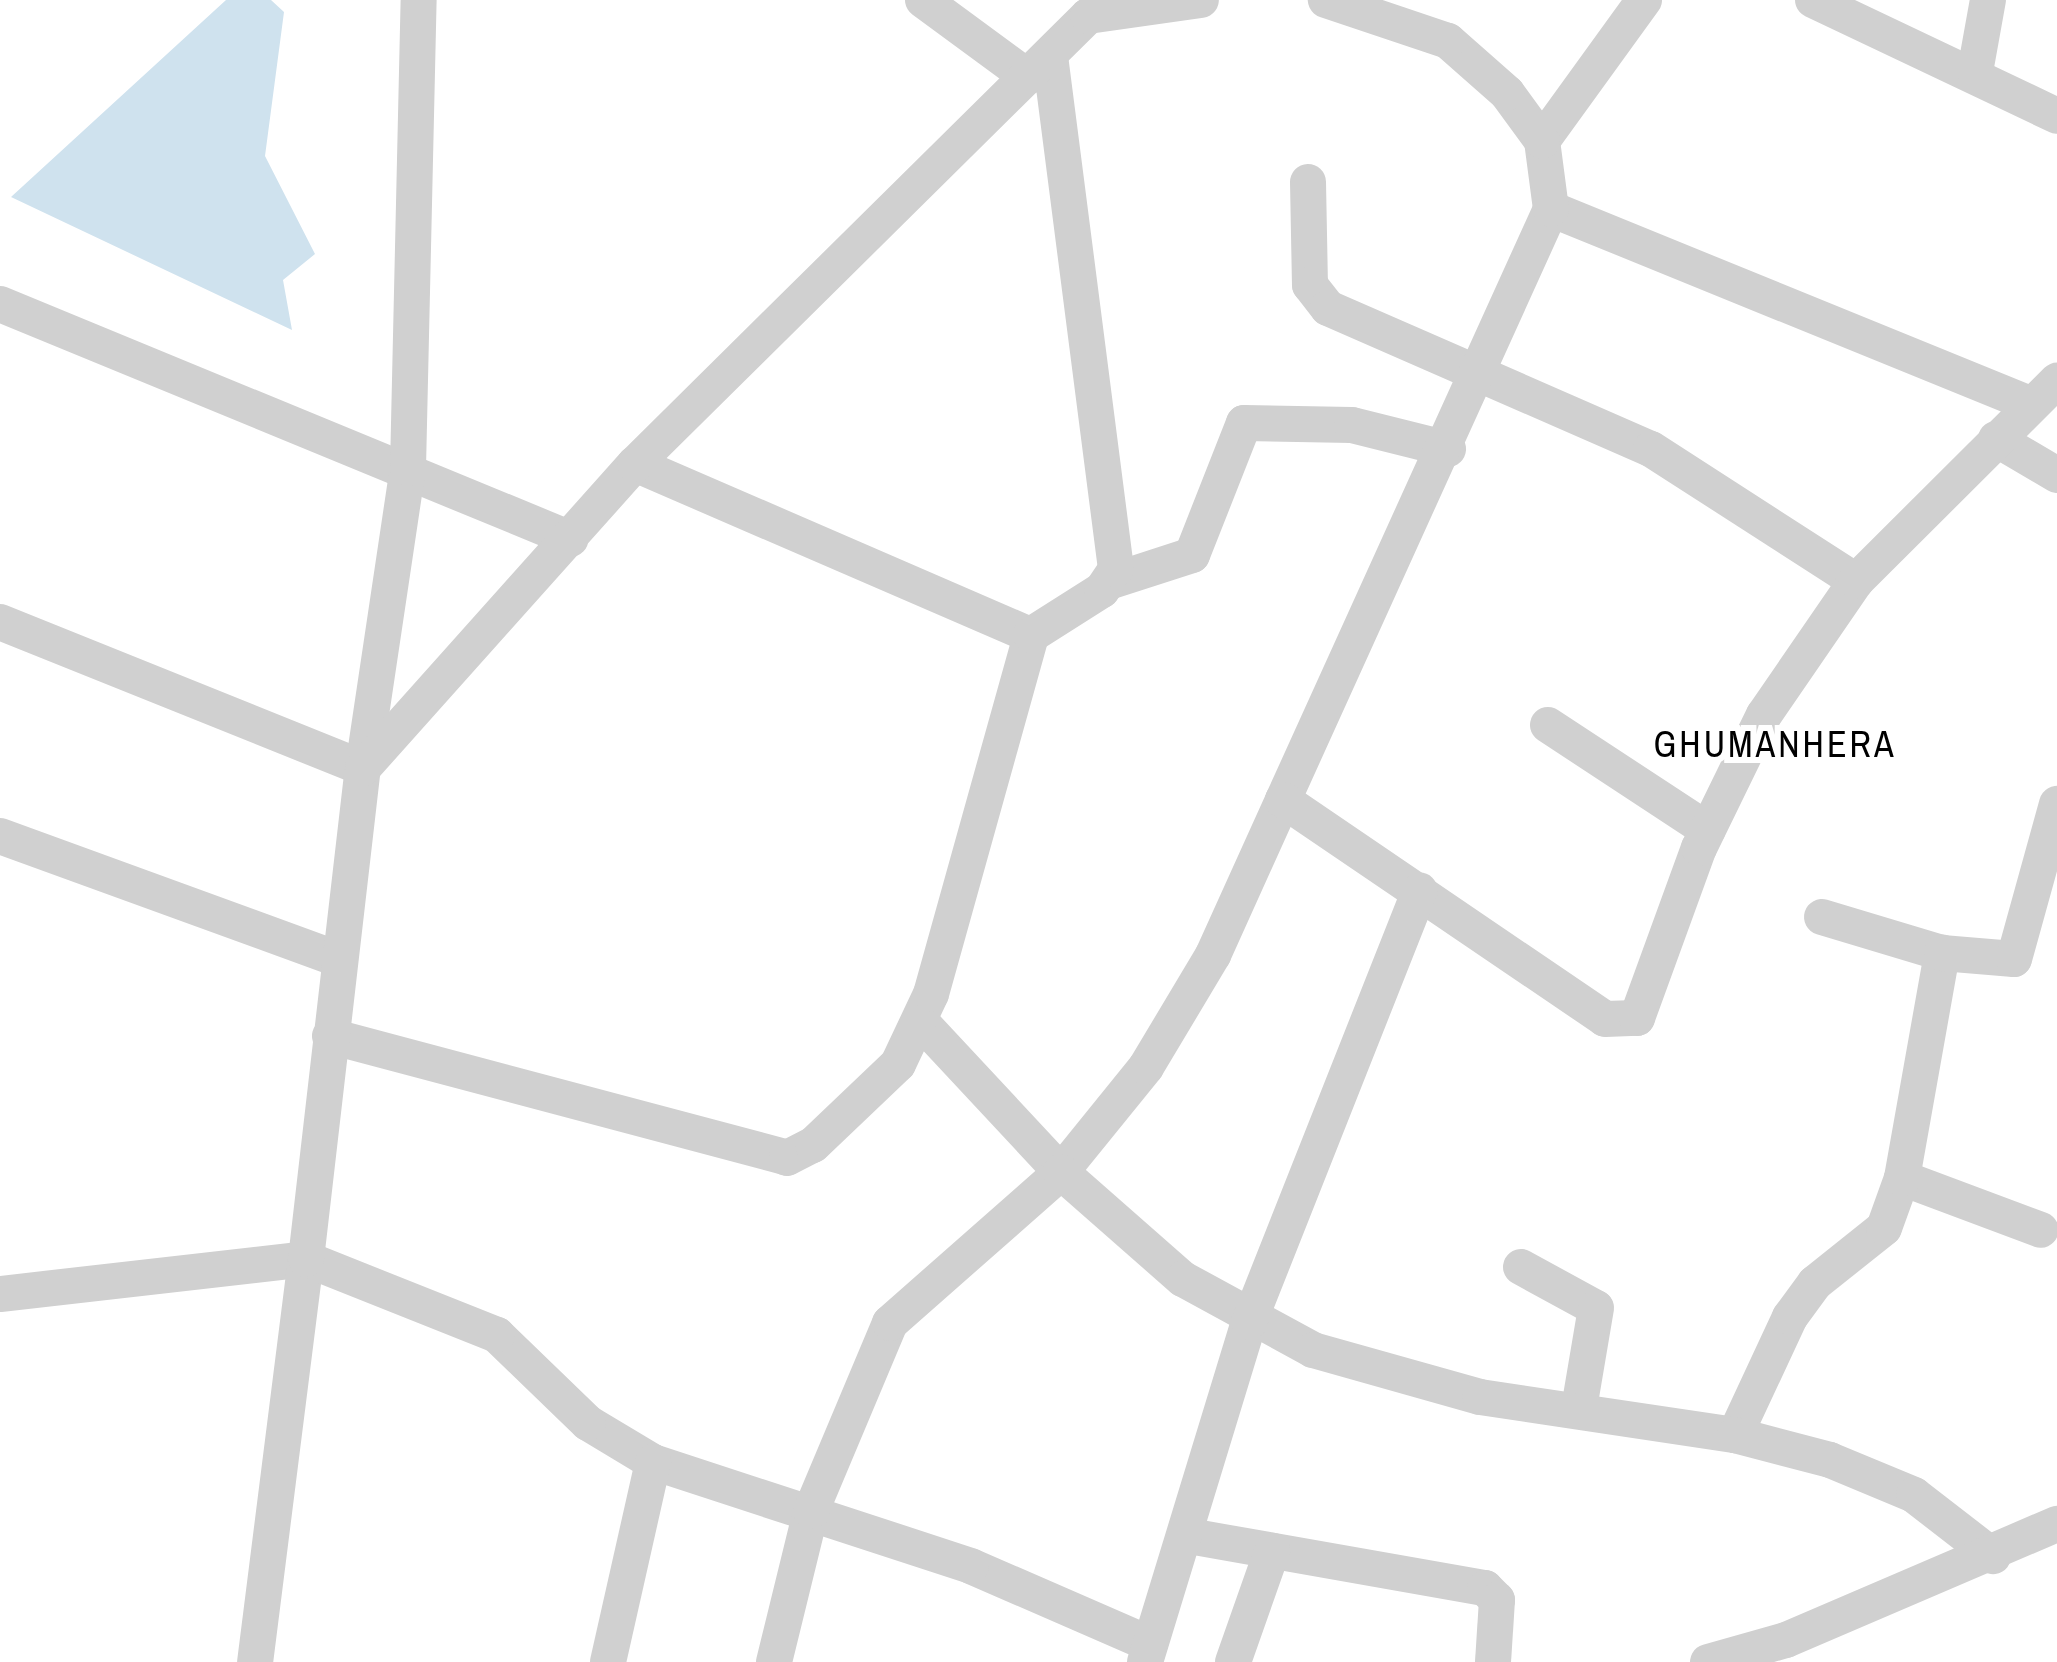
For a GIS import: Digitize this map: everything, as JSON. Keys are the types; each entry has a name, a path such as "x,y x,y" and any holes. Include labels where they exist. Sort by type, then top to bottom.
{"street":[{"path":"255,1662 363,768 408,468 419,0"},
{"path":"923,0 1039,67"},
{"path":"363,768 635,464 1095,8 1201,0"},
{"path":"774,1662 811,1511 890,1323 1061,1172 1168,1030 1283,800 1484,372 1551,208 1542,141 1507,93 1448,41 1326,0"},
{"path":"1542,141 1644,0"},
{"path":"1813,0 1975,73 2057,116"},
{"path":"1975,73 1988,0"},
{"path":"1039,67 1112,580"},
{"path":"1308,182 1316,299 1651,449 1856,581"},
{"path":"1283,800 1622,1023 1636,1018 1708,830 1764,716 1856,581 2044,393 1551,208"},
{"path":"0,304 572,539"},
{"path":"331,1036 787,1158 866,1098 922,1023 1031,635 1112,580 1192,555 1244,423 1352,425 1448,449"},
{"path":"1996,439 2057,476"},
{"path":"635,464 1031,635"},
{"path":"0,622 363,768"},
{"path":"1548,725 1708,830"},
{"path":"1822,917 1942,952 2014,958 2057,804"},
{"path":"0,836 340,960"},
{"path":"0,1294 306,1259 497,1334 588,1423 653,1462 971,1566 1147,1653 1189,1536 1249,1322 1420,891"},
{"path":"1735,1435 1790,1317 1815,1282 1884,1228 1903,1178 1942,952"},
{"path":"922,1023 1061,1172 1183,1279 1249,1322 1395,1378 1735,1435 1914,1495 1993,1556"},
{"path":"1903,1178 2041,1230"},
{"path":"1521,1268 1596,1308 1579,1409"},
{"path":"608,1662 653,1462"},
{"path":"1708,1662 1787,1651 2057,1524"},
{"path":"1189,1536 1493,1592 1493,1662"},
{"path":"1233,1662 1272,1551"}],"water":[{"path":"226,0 271,0 284,12 265,156 315,254 283,280 292,330 11,197"}],"district":[{"name":"GHUMANHERA","path":"1775,745"}]}
